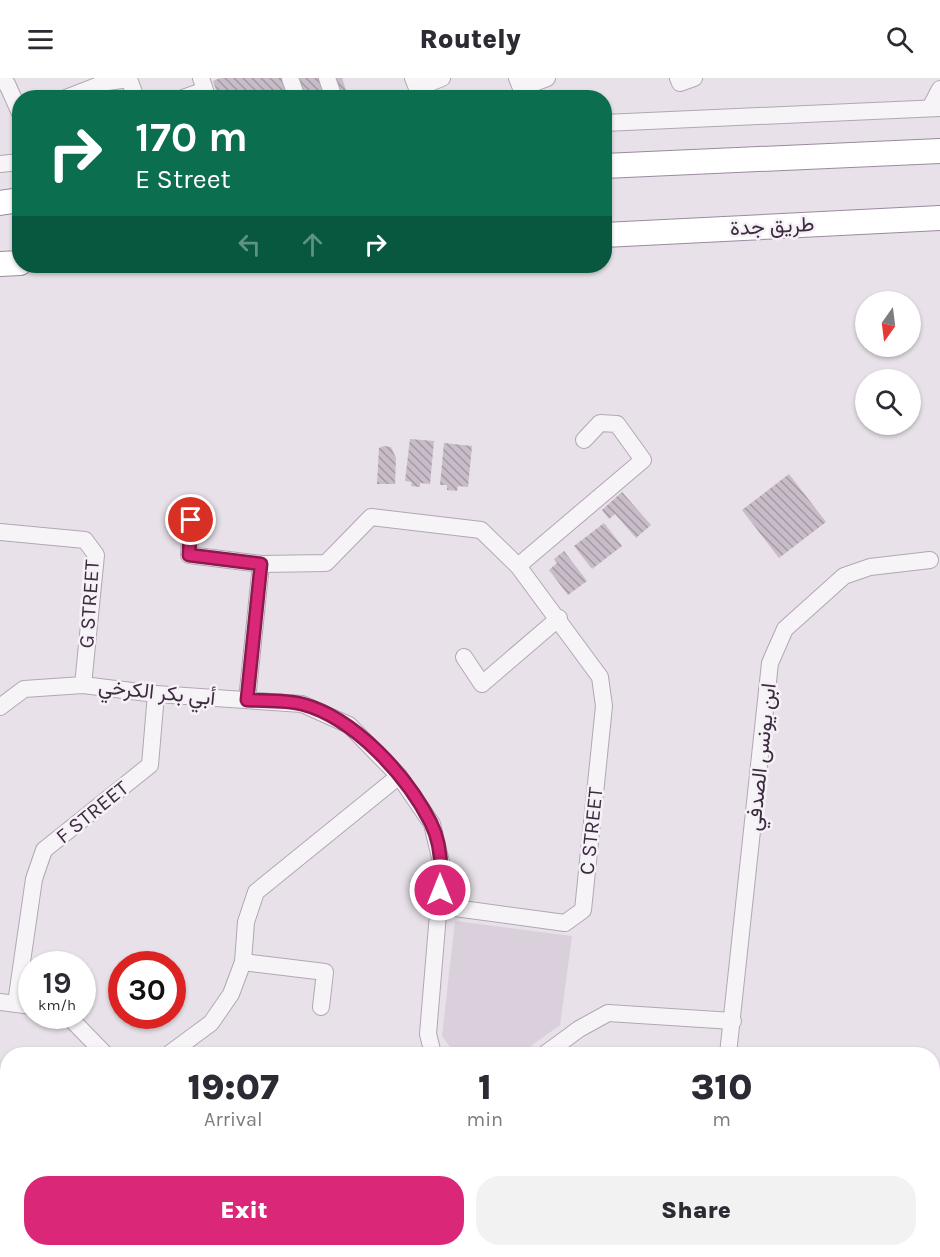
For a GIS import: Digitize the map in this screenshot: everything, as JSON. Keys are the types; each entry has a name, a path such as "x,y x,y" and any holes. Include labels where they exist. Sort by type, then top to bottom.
{"highway":[{"path":"612,166 940,151"},
{"name":"طريق جدة","path":"612,235 940,218"}],"street":[{"path":"413,78 417,88 442,78"},
{"path":"517,78 521,88 547,78"},
{"path":"678,78 680,84 694,78"},
{"path":"84,90 106,80 130,79"},
{"path":"612,123 935,108 940,89"},
{"path":"518,566 644,460 617,424 600,423 584,441"},
{"name":"C STREET","path":"191,520 189,555 261,564 326,563 371,517 481,530 518,566 600,676 604,706 584,910 565,922 440,906"},
{"name":"G STREET","path":"0,532 85,540 96,555 83,685"},
{"name":"ابن يونس الصدفي","path":"729,1047 770,663 785,629 844,576 870,567 937,561"},
{"path":"247,700 261,564"},
{"path":"464,657 482,684 559,618"},
{"name":"أبي بكر الكرخي","path":"0,707 24,689 83,685 156,694 302,704 349,725 399,776 432,824 442,866 428,1034 431,1047"},
{"name":"F STREET","path":"16,1004 34,879 44,850 150,765 156,694"},
{"path":"178,1047 211,1023 231,994 243,962 246,922 256,892 399,776"},
{"path":"243,962 324,972 321,1007"},
{"path":"555,1047 579,1029 608,1013 733,1021"},
{"path":"81,1029 98,1047"}],"shaded area":[{"path":"455,921 572,936 560,1025 530,1047 450,1047 442,1036"}],"building":[{"path":"220,78 342,78 346,90 216,90 213,81"},
{"path":"410,439 434,441 430,484 420,483 420,487 411,486 412,482 405,481"},
{"path":"444,443 472,446 468,487 458,486 457,491 447,490 447,485 440,485"},
{"path":"391,447 396,458 395,484 377,484 379,448"},
{"path":"789,474 826,522 779,558 742,510"},
{"path":"622,492 651,525 636,538 615,514 609,519 602,510"},
{"path":"604,523 622,546 592,569 574,546"},
{"path":"564,551 587,581 568,595 549,570 557,563 554,559"}],"route":[{"path":"191,520 189,555 261,564 247,700 302,704 349,725 399,776 432,824 442,866 440,890"}]}
